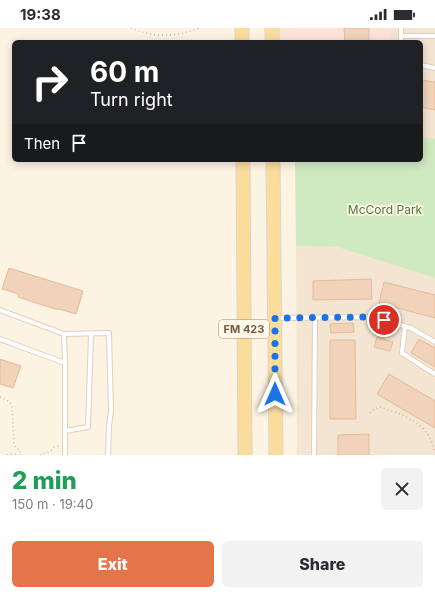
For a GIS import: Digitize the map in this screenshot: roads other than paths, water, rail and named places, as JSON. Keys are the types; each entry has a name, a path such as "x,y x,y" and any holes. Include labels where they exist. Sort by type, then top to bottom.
{"main road":[{"path":"242,28 242,40"},
{"path":"272,28 272,40"},
{"name":"FM 423","path":"243,162 246,455"},
{"name":"FM 423","path":"273,162 276,455"}],"lane":[{"path":"401,28 401,40"},
{"path":"402,36 435,36"},
{"path":"423,65 435,68"},
{"path":"0,310 64,334 109,334 111,411 108,455"},
{"path":"314,455 315,317"},
{"path":"275,318 373,317 410,328 435,342"},
{"path":"405,326 402,353 435,374"},
{"path":"64,334 65,455"},
{"path":"65,431 88,427 91,334"},
{"path":"0,340 65,363"}],"park label":[{"name":"McCord Park","path":"385,210"}]}
